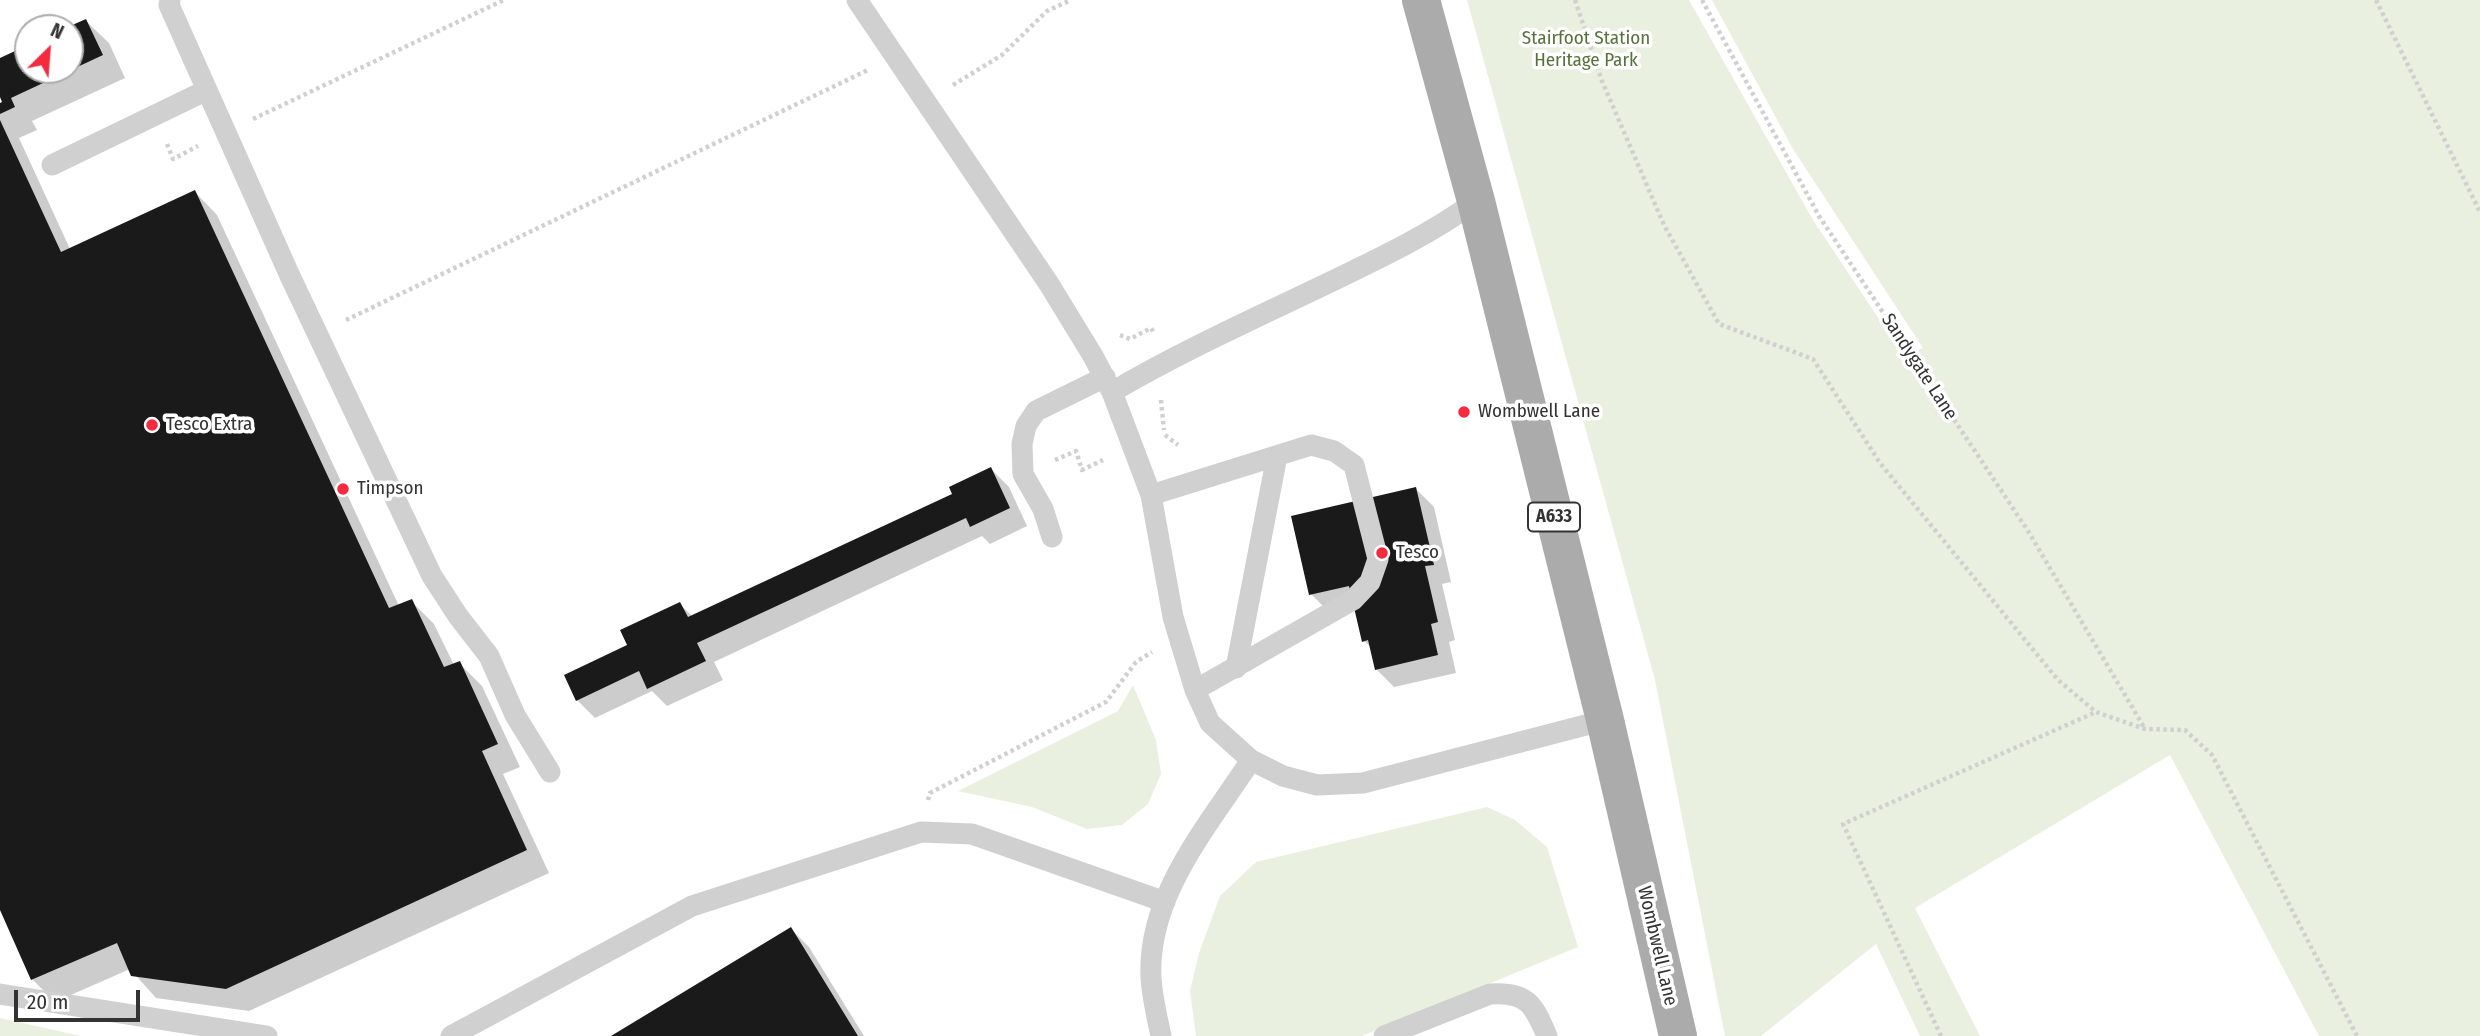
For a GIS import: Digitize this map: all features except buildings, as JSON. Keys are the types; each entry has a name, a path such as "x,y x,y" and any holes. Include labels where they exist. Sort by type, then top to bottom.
{"main road":[{"name":"Wombwell Lane","path":"1421,0 1476,201 1605,720 1678,1036"}],"lane":[{"path":"170,0 169,5 225,132 432,576 489,656 515,715 550,772"},
{"path":"857,0 1055,294 1108,385 1152,495 1173,617 1195,690 1210,723 1251,760 1283,776 1317,785 1363,783 1605,720"},
{"path":"52,164 207,90"},
{"path":"1052,537 1042,509 1023,474 1022,444 1027,426 1036,411 1166,360 1393,252 1444,225 1476,201"},
{"path":"1152,495 1311,445 1334,451 1354,465 1378,559 1370,582 1353,600 1195,690"},
{"path":"1236,668 1277,456"},
{"path":"1161,1036 1151,977 1154,938 1165,902 1182,864 1251,760"},
{"path":"451,1036 692,906 921,832 972,834 1165,902"},
{"path":"1384,1036 1490,994 1503,993 1529,1001 1536,1010 1547,1036"},
{"path":"0,994 267,1036"}],"path":[{"path":"154,115 173,159 503,0"},
{"path":"950,87 1002,55 1047,11 1071,0"},
{"path":"1575,0 1602,81 1664,225 1719,324 1813,359 1880,463 2058,680 2096,712 2145,729 2185,730 2212,755 2357,1036"},
{"name":"Sandygate Lane","path":"1702,0 1819,216 2028,531 2145,729"},
{"path":"2376,0 2480,212"},
{"path":"317,334 895,58"},
{"path":"1115,333 1130,339 1151,328 1180,391 1161,398 1165,434 1178,445"},
{"path":"1023,474 1076,451 1082,470 1165,434"},
{"path":"921,832 930,793 1106,702 1136,662 1179,635"},
{"path":"1941,1036 1843,824 2096,712"}],"green space":[{"name":"Stairfoot Station Heritage Park","path":"1467,0 1689,0 1813,220 1903,355 1923,348 1793,149 1712,0 2480,0 2480,1036 2319,1036 2170,755 1915,908 1980,1036 1920,1036 1876,944 1761,1036 1725,1036 1655,680"},
{"path":"1133,685 1156,740 1161,774 1148,804 1122,825 1087,829 1032,807 958,791 1118,711"},
{"path":"1487,807 1515,820 1547,847 1578,947 1362,1036 1196,1036 1190,991 1199,953 1220,896 1256,862"},
{"path":"0,1018 81,1036 0,1036"}],"place":[{"name":"Wombwell Lane","path":"1464,412"},
{"name":"Tesco Extra","path":"152,425"},
{"name":"Timpson","path":"343,489"},
{"name":"Tesco","path":"1382,553"}]}
